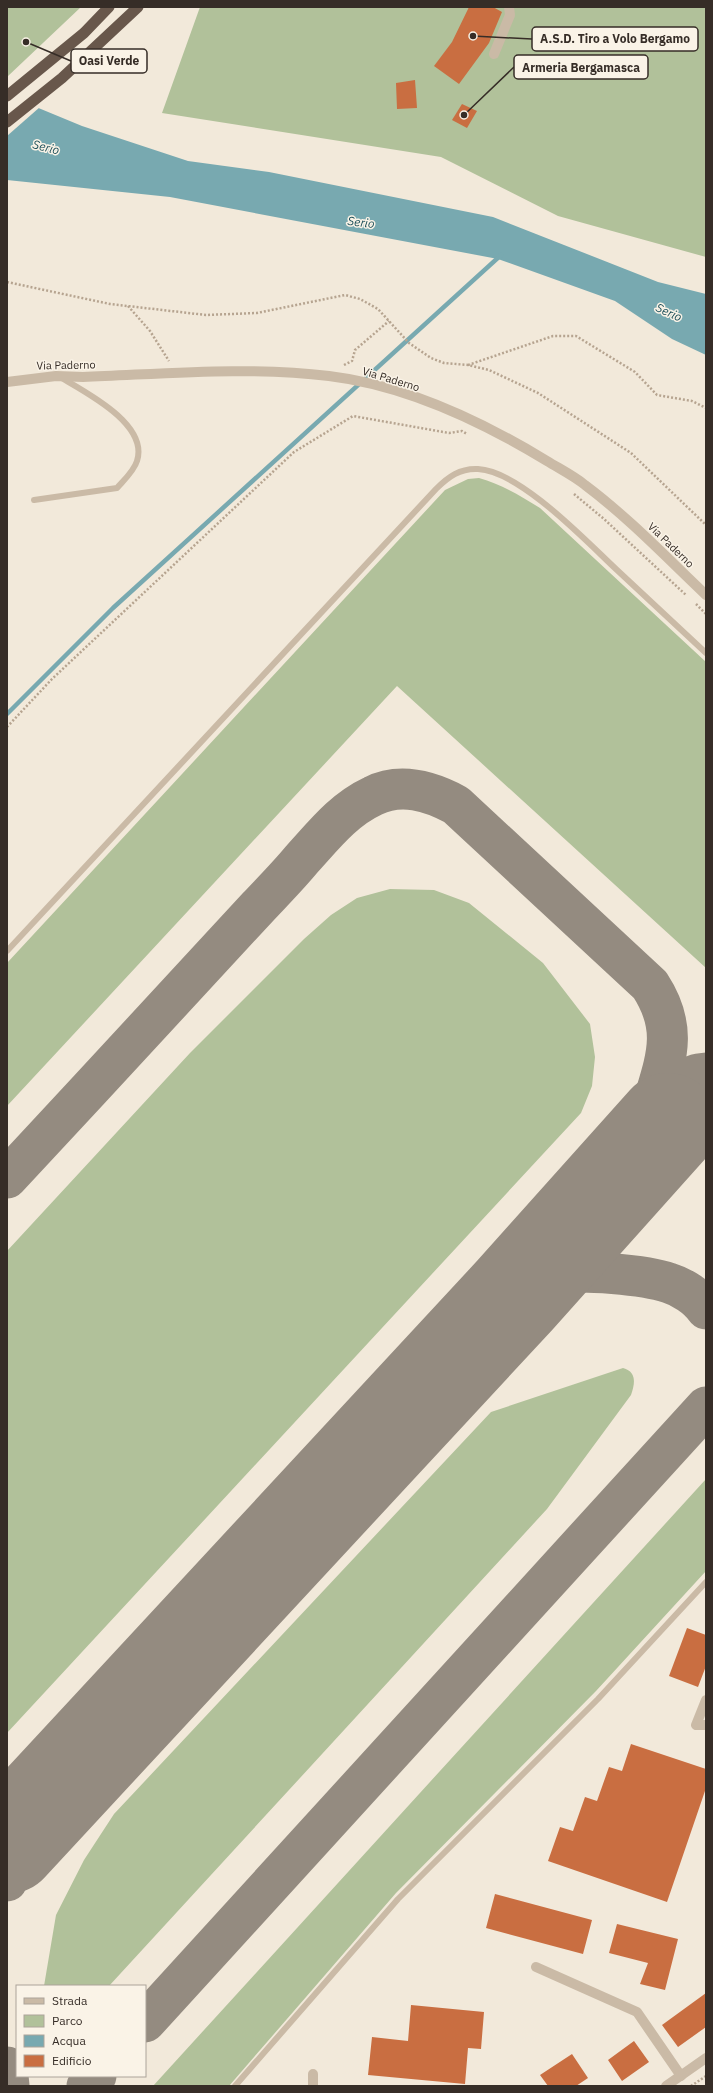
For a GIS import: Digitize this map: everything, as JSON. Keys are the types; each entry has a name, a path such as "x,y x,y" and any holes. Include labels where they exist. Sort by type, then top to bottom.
{"highway":[{"path":"7,96 84,33 109,7"},
{"path":"7,122 62,78 138,7"}],"street":[{"path":"494,54 510,14 508,7"},
{"name":"Via Paderno","path":"7,382 56,376 83,377 177,373 253,372 327,376 378,386 467,417 517,443 585,485 635,527 706,595"},
{"path":"701,1725 706,1700"},
{"path":"536,1967 637,2012 681,2076"},
{"path":"666,2086 706,2058"},
{"path":"312,2086 313,2074"}],"lane":[{"path":"34,500 117,488 137,461 139,446 126,423 99,400 56,376"},
{"path":"7,951 430,495 448,477 463,470 478,469 494,472 545,503 706,653"},
{"path":"235,2086 398,1899 598,1699 706,1582"}],"path":[{"path":"7,282 128,306 206,315 257,312 346,295 372,304 393,324 409,343 437,361 468,365 489,370 538,393 631,453 706,525"},
{"path":"128,306 150,331 177,373"},
{"path":"327,376 331,364 345,365 352,361 355,350 389,321"},
{"path":"468,365 553,336 576,336 635,372 657,395 692,401 706,408"},
{"path":"7,727 52,679 294,452 353,416 449,433 462,431 469,434"},
{"path":"572,492 604,519 689,598"},
{"path":"695,603 706,614"},
{"path":"691,2086 706,2076"}],"green space":[{"path":"7,7 81,7 7,77"},
{"path":"200,7 706,7 706,257 558,216 441,157 162,113"},
{"path":"479,478 503,487 540,508 706,662 706,968 397,686 7,1106 7,963 445,490 468,479"},
{"path":"390,889 434,890 469,903 543,963 590,1024 595,1057 592,1086 581,1113 7,1733 7,1251 190,1053 304,939 331,915 357,898"},
{"path":"623,1368 631,1372 634,1378 631,1395 547,1509 110,1985 44,1985 56,1915 84,1860 114,1814 491,1412"},
{"path":"706,1479 706,1571 596,1691 396,1893 229,2086 153,2086"}],"water":[{"name":"Serio","path":"7,95 82,126 188,161 269,172 493,217 658,282 706,294 706,355 672,339 615,301 498,259 170,197 7,180"}],"pier":[{"path":"7,93 40,107 7,136"}],"building":[{"path":"469,7 493,7 502,12 489,43 459,84 434,66 452,42"},
{"path":"415,80 417,108 397,109 396,83"},
{"path":"462,104 477,111 467,128 452,120"},
{"path":"687,1628 706,1635 706,1666 698,1687 669,1676"},
{"path":"631,1744 706,1769 706,1788 667,1902 548,1861 560,1827 573,1831 585,1797 597,1801 609,1767 622,1771"},
{"path":"495,1894 592,1920 583,1954 486,1928"},
{"path":"617,1924 678,1939 665,1990 640,1984 648,1963 609,1953"},
{"path":"706,1993 706,2027 678,2047 662,2025"},
{"path":"411,2005 484,2012 481,2049 468,2048 465,2084 368,2075 372,2037 408,2041"},
{"path":"634,2041 649,2062 622,2081 608,2060"},
{"path":"572,2054 588,2078 576,2086 548,2086 540,2075"}],"waterway":[{"path":"7,714 113,608 501,255"}],"taxiway":[{"path":"7,1178 334,824 352,808 362,802 373,796 394,790 405,789 426,792 456,805 650,985 665,1017 667,1032 665,1061 651,1110"},
{"path":"536,1257 634,1152 651,1110 664,1093 682,1080 698,1074 706,1073"},
{"path":"515,1295 540,1280 556,1274 581,1272 629,1275 659,1280 674,1285 694,1297 706,1309"},
{"path":"146,2021 706,1407"},
{"path":"7,1881 30,1827 58,1788"},
{"path":"7,2067 9,2086"},
{"path":"87,2086 95,2077"}],"runway":[{"path":"7,1843 515,1295 668,1124"}],"place":[{"name":"A.S.D. Tiro a Volo Bergamo","path":"473,36"},
{"name":"Oasi Verde","path":"26,42"},
{"name":"Armeria Bergamasca","path":"464,115"}]}
